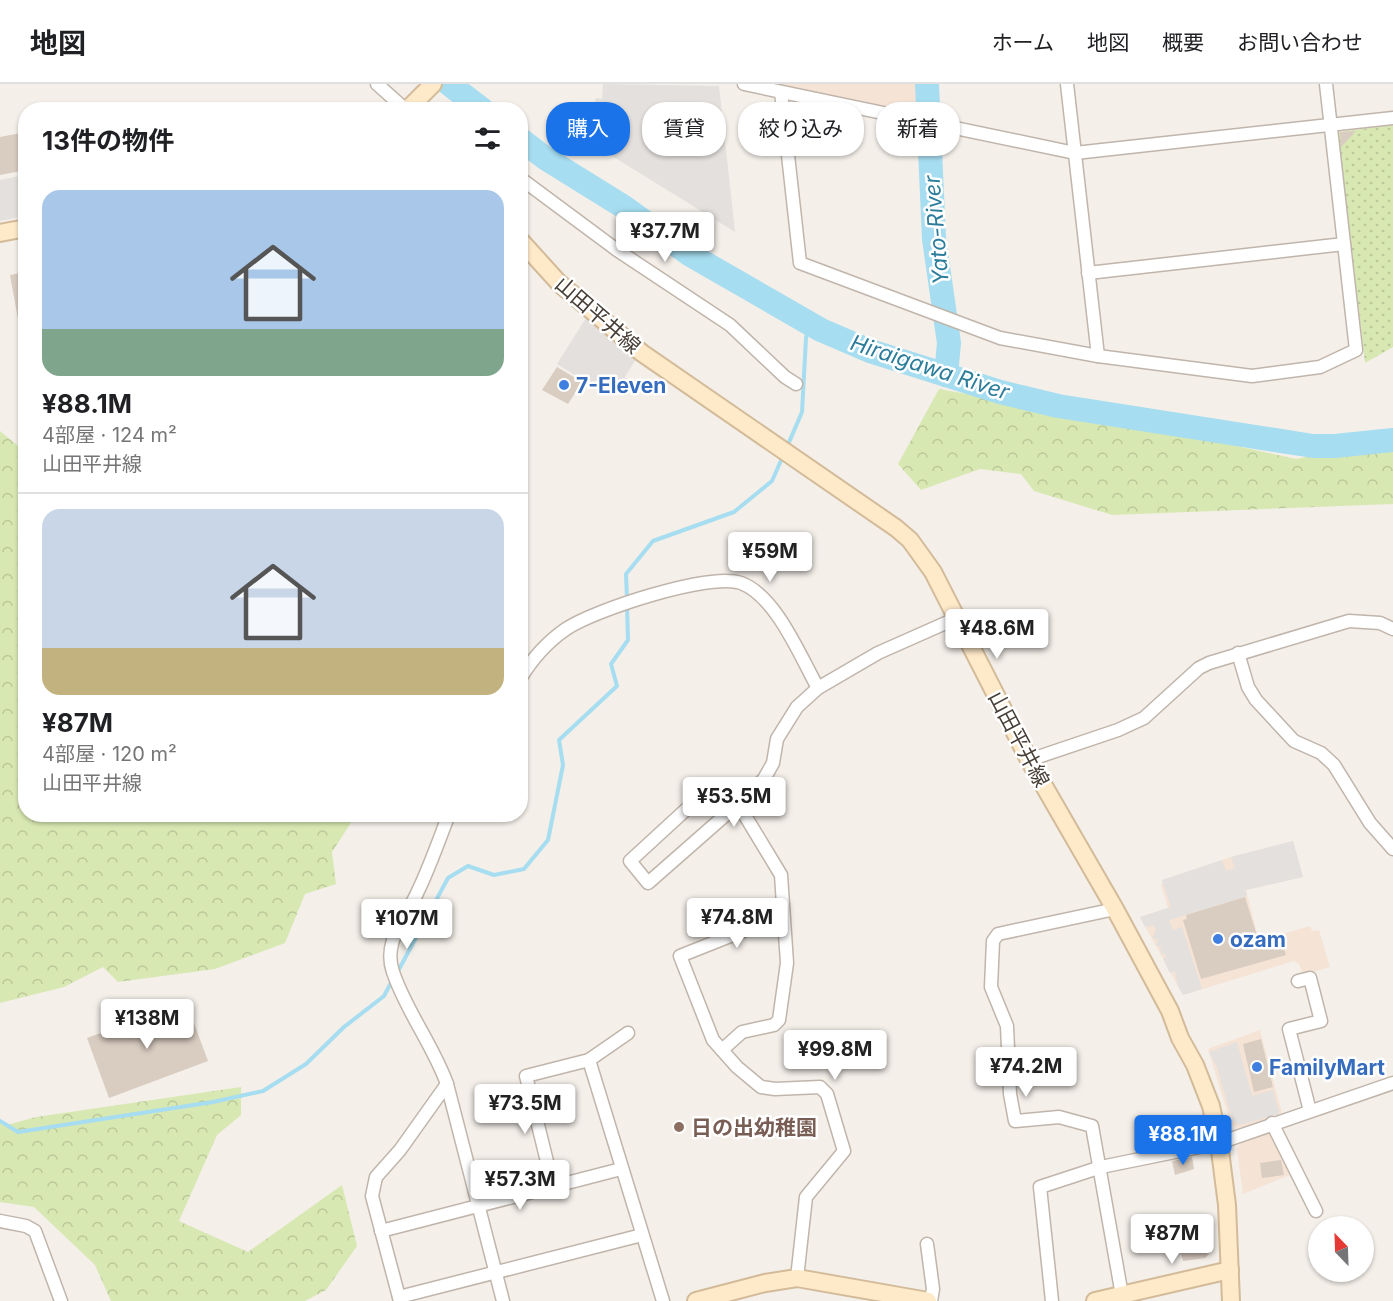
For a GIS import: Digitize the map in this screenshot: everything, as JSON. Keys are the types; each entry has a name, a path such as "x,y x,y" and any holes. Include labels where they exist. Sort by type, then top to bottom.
{"main road":[{"path":"415,102 433,84"},
{"path":"0,233 18,230"},
{"name":"山田平井線","path":"528,249 559,283 642,353 910,540 933,572 1029,760 1116,909 1170,1011 1180,1038 1196,1065 1211,1106 1219,1143 1227,1205 1231,1301"},
{"path":"1095,1301 1123,1298 1230,1270"},
{"path":"696,1301 765,1283 797,1278 929,1301"}],"street":[{"path":"378,84 403,102"},
{"path":"744,84 1075,153 1393,118"},
{"path":"1067,84 1098,356"},
{"path":"780,92 800,263 1000,338 1098,356 1252,376 1320,368 1356,350 1326,84"},
{"path":"528,184 617,250 730,325 793,382"},
{"path":"1088,273 1344,244"},
{"path":"528,659 569,626 615,607 663,591 726,581 741,583 764,597 818,688"},
{"path":"691,805 630,861 648,883 764,779 773,763 777,739 797,707 818,688 878,653 957,618"},
{"path":"1029,760 1118,730 1144,718 1198,668 1238,653 1349,621 1380,623 1393,629"},
{"path":"1238,653 1248,687 1256,700 1294,741 1321,753 1334,765 1370,823 1393,849"},
{"path":"722,1050 742,1032 774,1025 779,1020 787,963 781,875 738,804"},
{"path":"446,822 417,894 397,924 391,952 392,970 440,1064 447,1084 503,1301"},
{"path":"1116,909 998,934 993,941 991,987 1007,1026 1010,1094 1015,1121 1059,1117 1092,1126 1123,1298"},
{"path":"783,915 680,956 713,1040 761,1087 775,1089 820,1087 827,1094 844,1151 806,1197 797,1278"},
{"path":"1298,981 1310,978 1321,1020 1289,1029 1310,1111"},
{"path":"553,1186 525,1076 589,1060 628,1033"},
{"path":"589,1060 663,1301"},
{"path":"447,1084 400,1150 376,1177 372,1196 399,1299 642,1235"},
{"path":"1052,1301 1040,1187 1101,1167 1219,1143 1310,1111 1392,1086"},
{"path":"1272,1124 1316,1211"},
{"path":"381,1231 621,1169"},
{"path":"0,1221 26,1226 35,1231 61,1301"},
{"path":"927,1244 933,1289 929,1301"}],"shaded area":[{"path":"603,84 719,86 721,102 642,102 642,156 726,156 726,150 735,232 612,156 630,156 630,102 595,102 596,98 602,99"},
{"path":"777,84 919,84 921,102 876,102 876,105"},
{"path":"18,176 18,217 0,221 0,180"},
{"path":"586,318 636,359 625,377 628,384 598,393 597,389 557,364"},
{"path":"1293,841 1303,877 1246,890 1259,941 1310,926 1312,931 1319,930 1330,967 1303,975 1299,964 1294,961 1183,995 1140,917 1168,908 1161,884 1162,880 1231,857"},
{"path":"1293,841 1303,877 1246,890 1247,896 1169,920 1173,930 1182,927 1202,989 1183,995 1177,984 1175,971 1170,973 1163,959 1167,956 1160,952 1161,947 1156,945 1158,940 1152,938 1156,931 1154,925 1145,927 1140,917 1171,907 1162,880 1222,860 1226,871 1235,868 1231,857"},
{"path":"1260,1030 1282,1113 1239,1128 1231,1124 1208,1049"},
{"path":"1237,1042 1252,1096 1273,1090 1279,1114 1239,1125 1233,1122 1217,1067 1209,1052"},
{"path":"1271,1131 1292,1174 1243,1194 1237,1150 1241,1140"}],"green space":[{"path":"1393,125 1393,347 1365,363 1338,132"},
{"path":"939,389 1150,427 1296,459 1393,440 1393,504 1112,515 1034,491 1021,474 980,469 921,490 898,464"},
{"path":"0,431 18,446 18,822 351,822 332,852 336,884 305,894 285,943 215,969 118,982 103,967 64,987 0,1003"},
{"path":"241,1087 241,1115 217,1135 179,1221 248,1252 342,1185 357,1246 326,1290 305,1301 111,1301 95,1265 34,1207 0,1202 0,1122 7,1125 36,1117"}],"building":[{"path":"1356,131 1341,147 1340,132"},
{"path":"18,134 18,172 0,175 0,137"},
{"path":"18,274 18,319 10,275"},
{"path":"557,367 582,382 568,404 542,390"},
{"path":"1245,897 1259,942 1280,936 1286,955 1201,979 1183,920 1187,919 1186,915"},
{"path":"186,1002 208,1061 109,1098 87,1038"},
{"path":"1261,1039 1273,1087 1254,1092 1243,1044"},
{"path":"1192,1157 1194,1169 1175,1175 1172,1161"},
{"path":"1281,1160 1284,1175 1262,1178 1260,1163"},
{"path":"1199,1219 1209,1254 1205,1258 1183,1261 1174,1225"}],"waterway":[{"name":"Hiraigawa River","path":"449,84 473,102"},
{"name":"Yato-River","path":"927,84 934,239 949,343 946,375"},
{"name":"Hiraigawa River","path":"528,145 624,207 689,254 821,330 870,351 1000,392 1058,406 1313,446 1393,440"},
{"path":"787,447 802,412 806,338 810,323"},
{"path":"627,599 626,574 653,541 734,512 772,481 783,456"},
{"path":"397,973 448,878 468,866 494,875 524,869 548,840 563,765 559,740 617,686 611,664 628,640 627,606"},
{"path":"0,1121 18,1132 213,1102 263,1091 306,1064 344,1027 384,996 393,979"}],"place":[{"name":"7-Eleven","path":"564,385"},
{"name":"ozam","path":"1218,939"},
{"name":"FamilyMart","path":"1257,1067"},
{"name":"日の出幼稚園","path":"679,1127"}]}
